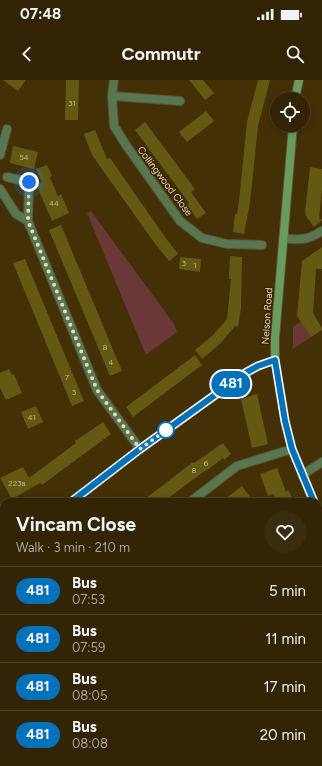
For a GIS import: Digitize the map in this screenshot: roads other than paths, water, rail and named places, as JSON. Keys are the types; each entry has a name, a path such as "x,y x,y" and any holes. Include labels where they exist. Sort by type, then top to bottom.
{"main road":[{"path":"297,92 299,80"},
{"name":"Nelson Road","path":"292,132 275,338 275,360 285,421 292,449 312,498"},
{"path":"76,498 140,449 247,372 275,360"}],"street":[{"name":"Collingwood Close","path":"114,80 112,96 114,126 180,221 202,238 227,244 262,245"},
{"path":"112,96 180,101"},
{"path":"0,155 7,129"},
{"path":"7,177 29,182 28,221 97,390 140,449"},
{"path":"0,189 4,202 16,214 28,221"},
{"path":"283,239 302,240 311,238 322,231"},
{"path":"195,498 237,466 292,449"},
{"path":"302,475 322,462"}]}
